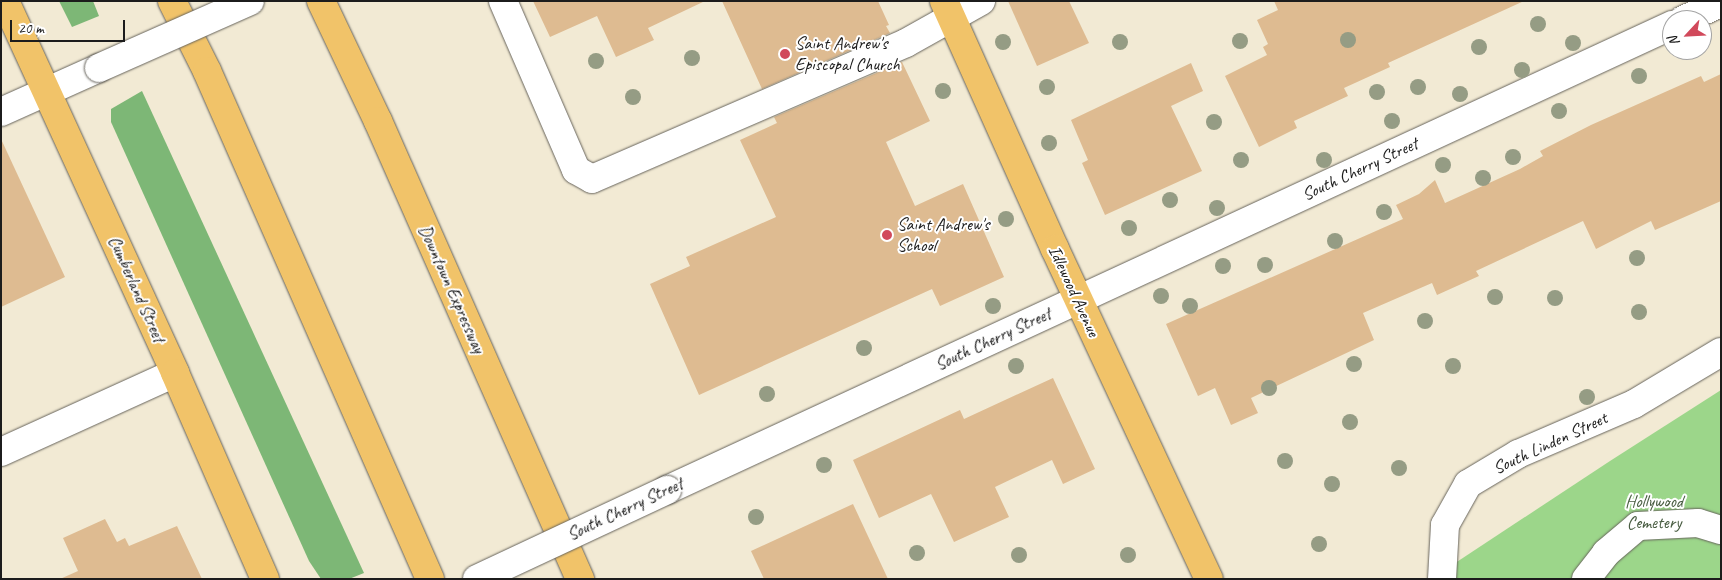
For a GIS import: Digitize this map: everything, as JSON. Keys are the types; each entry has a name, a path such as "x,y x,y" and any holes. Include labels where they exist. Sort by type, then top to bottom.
{"main road":[{"name":"Cumberland Street","path":"5,1 175,373 266,579"},
{"path":"172,1 207,71 430,579"},
{"name":"Downtown Expressway","path":"321,1 378,121 580,579"},
{"name":"Idlewood Avenue","path":"948,9 1078,299 1209,579"}],"street":[{"path":"1,112 250,1"},
{"path":"503,1 576,170 592,179 906,43 948,9 981,1"},
{"path":"1704,10 1721,2"},
{"name":"South Cherry Street","path":"477,579 1662,30"},
{"name":"South Linden Street","path":"1442,579 1445,525 1468,484 1518,454 1634,404 1721,352"},
{"path":"1,452 175,373"},
{"path":"1586,579 1606,553 1638,526 1698,523 1721,530"}],"green space":[{"path":"59,1 93,1 99,16 72,27"},
{"path":"142,91 364,573 349,579 321,579 309,561 111,122 111,109"},
{"name":"Hollywood Cemetery","path":"1721,390 1721,579 1431,579 1610,461"}],"building":[{"path":"533,1 705,1 648,28 654,40 616,57 597,16 550,37"},
{"name":"Saint Andrew's Episcopal Church","path":"722,1 878,1 889,25 886,26 890,33 762,89"},
{"path":"1008,1 1069,1 1089,43 1037,66"},
{"path":"1274,1 1524,1 1388,63 1390,67 1344,88 1348,96 1294,121 1297,128 1259,147 1225,76 1267,55 1263,47 1268,44 1257,20 1278,10"},
{"name":"Saint Andrew's School","path":"902,62 930,121 886,142 915,206 963,184 1004,277 940,306 932,289 699,395 650,284 690,266 686,257 776,217 740,140 777,123 774,117"},
{"path":"1191,63 1203,91 1171,106 1202,171 1105,215 1082,163 1088,160 1071,120"},
{"path":"1721,74 1721,201 1655,230 1651,221 1596,249 1583,221 1476,271 1479,276 1437,295 1432,283 1363,313 1374,340 1251,398 1258,413 1231,425 1215,388 1198,396 1166,324 1403,219 1396,205 1419,194 1435,180 1445,203 1520,169 1543,156 1540,151 1591,125 1701,76 1704,82"},
{"path":"1,139 65,277 1,307"},
{"path":"1053,378 1095,469 1063,484 1052,460 995,487 1009,517 954,542 931,494 879,518 853,460 960,410 964,419"},
{"path":"853,504 888,579 764,579 751,551"},
{"path":"105,519 117,542 125,538 129,546 177,526 202,579 60,579 78,571 63,538"}],"place":[{"name":"Saint Andrew's Episcopal Church","path":"785,54"},
{"name":"Saint Andrew's School","path":"887,235"}]}
